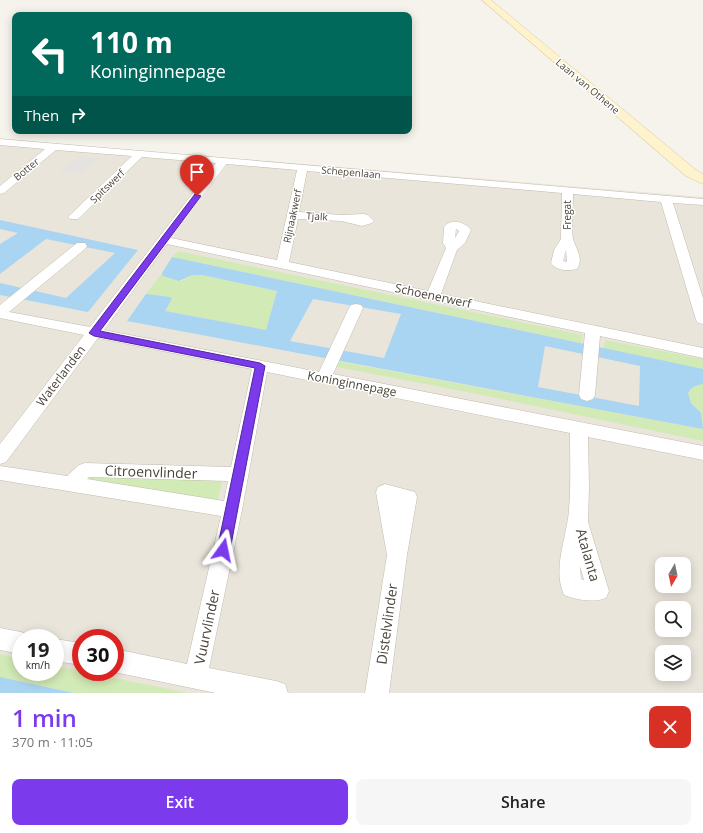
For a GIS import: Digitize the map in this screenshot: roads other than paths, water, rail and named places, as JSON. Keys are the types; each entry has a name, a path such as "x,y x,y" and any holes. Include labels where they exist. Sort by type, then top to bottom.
{"street":[{"name":"Laan van Othene","path":"486,0 697,177 703,186"},
{"name":"Schepenlaan","path":"0,142 703,202"},
{"name":"Botter","path":"0,191 53,147"},
{"name":"Spitswerf","path":"74,217 140,154"},
{"name":"Waterlanden","path":"0,457 223,161"},
{"name":"Rijnaakwerf","path":"282,264 303,168"},
{"name":"Fregat","path":"567,190 567,240"},
{"path":"666,199 703,320"},
{"name":"Tjalk","path":"293,215 342,218"},
{"name":"Schoenerwerf","path":"164,240 434,296 592,343 703,353"},
{"path":"3,310 81,246"},
{"path":"434,296 452,248"},
{"path":"324,378 356,308"},
{"name":"Koninginnepage","path":"3,310 94,333 579,428 703,454"},
{"path":"587,395 592,343"},
{"name":"Vuurvlinder","path":"196,676 232,510 260,366"},
{"name":"Atalanta","path":"578,522 579,428"},
{"name":"Citroenvlinder","path":"71,484 85,470 238,474"},
{"name":"Citroenvlinder","path":"0,473 232,510"},
{"name":"Distelvlinder","path":"377,693 396,555"},
{"path":"0,639 12,641"},
{"path":"124,663 276,693"}],"water":[{"path":"0,220 138,250 88,312 0,295 0,283 66,298 115,253 46,239 0,274 0,244 18,233 0,229"},
{"path":"172,257 703,369 703,384 694,387 688,393 691,403 701,413 703,429 127,321 146,294 170,297 172,299 165,311 266,330 277,291 202,275 192,275 179,281 163,276 162,273","holes":["313,299 401,314 384,358 290,341","545,346 640,366 639,406 538,387"]},
{"path":"0,677 12,680 12,681 18,681 74,693 0,693"}]}
